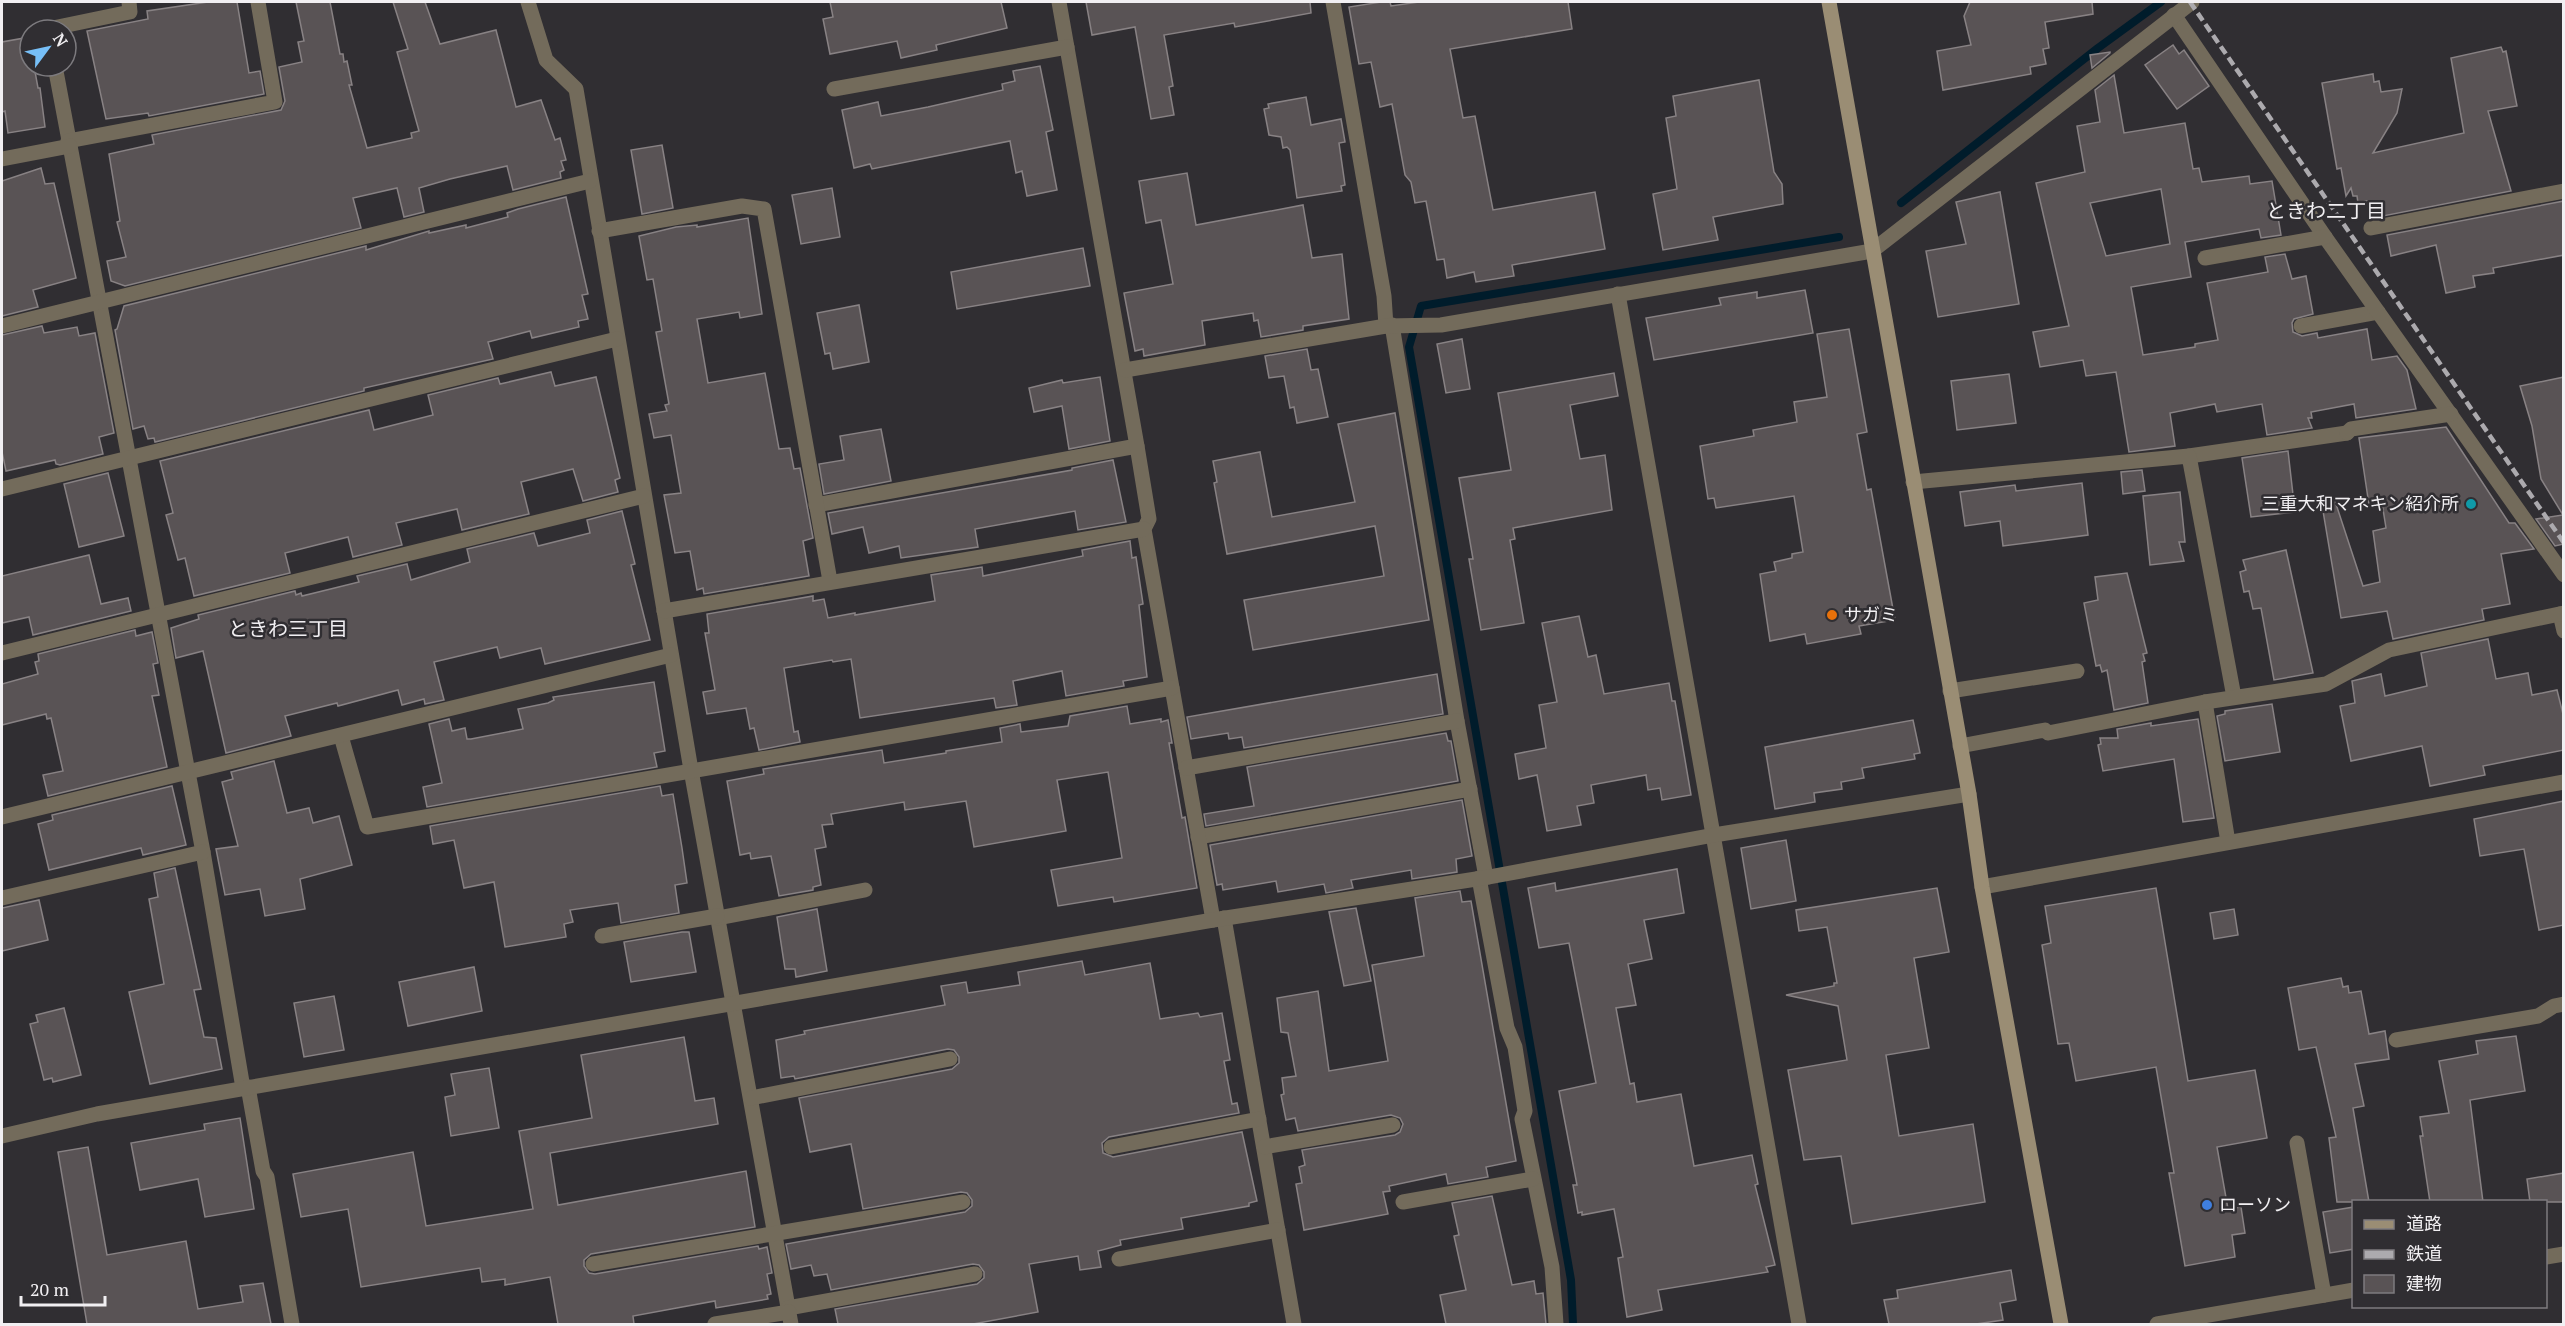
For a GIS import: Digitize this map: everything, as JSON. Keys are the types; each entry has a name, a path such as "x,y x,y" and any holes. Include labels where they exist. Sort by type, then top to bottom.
{"street":[{"path":"78,23 130,12 129,2"},
{"path":"2,159 69,143 274,102 258,2"},
{"path":"528,2 546,60 576,89 671,656 789,1315"},
{"path":"1059,2 1125,370 1149,519 1144,529 1198,837 1218,919 1264,1148 1294,1324"},
{"path":"1333,2 1391,325 1485,877 1507,1028 1515,1047 1525,1111 1522,1119 1552,1267 1556,1324"},
{"path":"1829,2 1969,794 1982,887 2061,1324"},
{"path":"1125,370 1391,325 1435,325 1872,251 2192,2"},
{"path":"2174,15 2325,237 2564,575"},
{"path":"834,88 1067,47"},
{"path":"57,78 246,1088 263,1171 267,1177 292,1324"},
{"path":"2,326 590,181"},
{"path":"2372,228 2564,191"},
{"path":"599,231 742,206 764,209 830,581"},
{"path":"2205,258 2325,237"},
{"path":"1618,294 1799,1324"},
{"path":"2301,326 2378,312"},
{"path":"2,489 617,339"},
{"path":"1913,482 2189,456 2347,433 2351,429 2451,414"},
{"path":"816,505 1137,446"},
{"path":"2189,456 2234,697"},
{"path":"2,653 644,496"},
{"path":"664,611 1144,529"},
{"path":"1960,746 2045,730 2048,733 2234,697 2326,684 2389,650 2562,613 2564,631"},
{"path":"2,817 671,656"},
{"path":"1950,691 2078,671"},
{"path":"341,736 367,827 1172,688"},
{"path":"2205,702 2228,842"},
{"path":"1186,768 1457,721"},
{"path":"1982,887 2564,782"},
{"path":"1198,837 1470,789"},
{"path":"2,1136 63,1120 246,1088 1218,919 1518,872 1714,835 1969,794"},
{"path":"2,898 203,852"},
{"path":"602,936 865,890"},
{"path":"2396,1040 2538,1016 2554,1006 2564,1004"},
{"path":"751,1098 950,1059"},
{"path":"1111,1147 1258,1119"},
{"path":"1264,1148 1393,1125"},
{"path":"2297,1143 2324,1295"},
{"path":"1402,1202 1533,1179"},
{"path":"593,1264 963,1202"},
{"path":"1119,1259 1278,1230"},
{"path":"2547,1257 2564,1254"},
{"path":"715,1324 789,1315 975,1274"},
{"path":"2157,1324 2352,1290"}],"building":[{"path":"208,2 237,2 249,73 260,71 264,94 149,116 148,113 106,119 87,31 148,19 147,11"},
{"path":"296,2 330,2 340,54 343,54 344,62 347,61 352,85 349,85 367,148 412,138 411,133 419,131 397,52 408,49 393,2 425,2 440,44 496,30 516,107 541,100 555,140 560,138 566,160 561,161 564,170 560,172 561,178 513,190 507,166 450,179 419,188 424,212 404,217 397,188 353,198 361,228 125,286 111,281 107,261 126,257 117,222 120,221 109,154 154,144 152,135 281,110 285,101 279,67 302,62 298,42 304,41"},
{"path":"830,2 1001,2 1007,28 936,45 937,50 901,58 897,41 830,54 823,19 833,17"},
{"path":"1086,2 1310,2 1311,13 1235,27 1234,23 1164,35 1173,86 1169,87 1174,115 1151,119 1135,27 1092,35"},
{"path":"1390,2 1391,6 1419,2 1568,2 1572,29 1450,49 1463,118 1475,116 1493,210 1595,192 1605,249 1512,265 1514,276 1476,282 1474,272 1447,278 1444,259 1437,260 1426,201 1415,203 1411,182 1405,175 1392,104 1380,107 1371,62 1359,64 1349,7"},
{"path":"1970,2 2092,2 2093,14 2045,22 2049,48 2043,49 2046,64 2030,67 2031,74 1943,90 1937,51 1971,45 1964,16"},
{"path":"18,39 18,78 36,78 38,88 40,88 45,127 8,133 5,111 2,112 2,42"},
{"path":"2173,45 2179,54 2184,50 2209,86 2177,109 2145,65"},
{"path":"2501,47 2503,52 2506,51 2517,106 2488,111 2511,191 2383,216 2380,204 2368,207 2367,201 2358,203 2357,196 2353,196 2351,188 2346,196 2341,168 2337,169 2322,83 2373,74 2374,82 2379,81 2381,92 2402,89 2397,113 2373,153 2464,133 2451,58"},
{"path":"2110,53 2092,68 2090,55"},
{"path":"1040,66 1053,130 1046,132 1057,190 1027,196 1022,171 1016,173 1010,141 872,169 870,164 854,168 842,110 878,102 881,116 928,107 1003,90 1002,84 1015,81 1013,71"},
{"path":"2114,75 2124,133 2185,123 2193,169 2199,168 2202,182 2249,176 2250,184 2272,181 2281,235 2261,238 2259,229 2185,242 2191,277 2131,287 2143,355 2195,347 2195,344 2218,340 2207,283 2268,272 2265,257 2285,254 2292,279 2306,276 2313,314 2294,319 2293,332 2302,336 2317,333 2318,338 2367,329 2372,360 2397,356 2407,370 2416,409 2356,418 2354,404 2311,412 2312,418 2308,418 2312,428 2267,435 2262,404 2217,412 2215,404 2170,413 2175,446 2129,452 2116,372 2086,376 2083,360 2040,367 2033,332 2069,326 2036,183 2085,172 2077,126 2100,122 2095,90","holes":["2161,189 2170,244 2106,256 2090,203"]},
{"path":"1759,80 1774,172 1782,184 1783,204 1713,217 1718,240 1663,250 1653,194 1677,189 1666,118 1676,116 1673,96"},
{"path":"1306,97 1311,125 1341,119 1345,142 1339,143 1345,185 1341,186 1342,191 1297,198 1290,150 1287,147 1283,148 1281,137 1269,135 1264,109 1269,108 1268,104"},
{"path":"662,145 673,208 642,214 631,150"},
{"path":"41,168 45,184 54,183 76,278 33,290 38,307 2,316 2,181"},
{"path":"1187,173 1196,225 1303,205 1312,258 1342,254 1349,319 1303,326 1303,330 1261,337 1258,320 1254,321 1253,313 1202,321 1205,345 1144,356 1143,349 1135,351 1124,293 1173,284 1161,220 1146,223 1139,181"},
{"path":"832,188 840,237 801,244 792,195"},
{"path":"2000,192 2019,304 1938,317 1926,251 1966,244 1956,202"},
{"path":"566,197 588,294 582,295 588,319 578,321 579,327 532,338 530,331 488,342 493,359 364,388 364,391 155,442 154,438 148,439 144,426 133,429 115,330 124,306 366,246 366,250 429,231 429,233 466,225 466,228 508,217 507,213 518,209"},
{"path":"2564,201 2564,255 2493,268 2494,273 2473,276 2475,287 2446,293 2436,245 2391,256 2387,235"},
{"path":"748,218 762,314 740,318 739,312 697,319 708,383 765,373 779,449 790,448 794,469 800,468 813,538 803,541 809,576 704,594 703,588 697,590 690,551 675,553 664,495 681,493 671,435 654,438 649,414 667,411 665,405 669,404 656,332 662,331 653,279 647,280 639,236 676,227 697,225 697,227"},
{"path":"1083,248 1090,286 957,309 951,272"},
{"path":"1805,290 1813,333 1654,360 1646,318 1721,305 1719,298 1757,292 1757,298"},
{"path":"859,305 869,362 833,369 830,353 825,354 817,313"},
{"path":"42,326 44,333 77,327 79,336 95,333 114,433 99,437 103,454 60,465 56,464 55,460 6,471 2,452 2,335"},
{"path":"1849,329 1867,432 1857,434 1867,490 1871,489 1895,620 1859,626 1861,634 1807,644 1805,634 1770,641 1760,574 1776,571 1774,562 1792,558 1792,554 1803,552 1794,496 1716,508 1714,498 1708,499 1700,446 1754,436 1753,430 1797,422 1794,402 1827,397 1817,334"},
{"path":"1462,339 1470,389 1446,393 1437,344"},
{"path":"1307,349 1311,370 1318,369 1328,417 1297,423 1294,407 1290,408 1284,376 1269,378 1265,356"},
{"path":"551,372 555,386 596,377 620,478 615,480 618,492 583,501 573,469 521,482 529,514 462,530 457,509 396,523 402,545 353,557 348,537 285,553 290,573 194,596 185,558 178,560 166,515 173,513 160,461 369,410 374,430 433,415 428,395 498,378 500,384"},
{"path":"1614,373 1618,396 1570,405 1580,459 1605,455 1612,510 1513,528 1515,539 1510,540 1524,623 1481,630 1469,559 1473,559 1459,478 1511,470 1498,393"},
{"path":"2009,374 2016,423 1957,430 1951,381"},
{"path":"1100,377 1110,441 1069,449 1062,406 1034,412 1029,388 1062,380 1063,383"},
{"path":"2564,377 2564,544 2555,546 2536,519 2563,515 2541,479 2532,426 2520,386"},
{"path":"1395,413 1429,620 1253,650 1244,600 1384,576 1375,526 1227,554 1214,483 1217,482 1213,461 1260,452 1272,517 1355,502 1338,424"},
{"path":"2446,427 2509,523 2515,523 2534,549 2501,554 2510,604 2482,609 2484,620 2393,639 2387,611 2341,618 2322,505 2335,501 2363,586 2380,582 2373,531 2386,528 2382,503 2369,505 2359,438"},
{"path":"881,429 891,481 824,494 819,464 844,460 840,436"},
{"path":"2288,451 2295,512 2251,517 2242,458"},
{"path":"1113,460 1126,522 1078,530 1075,511 975,529 978,547 901,558 899,546 869,553 863,527 832,534 828,513 1072,470 1072,468"},
{"path":"2142,470 2145,491 2123,494 2121,472"},
{"path":"108,473 124,536 79,547 64,484"},
{"path":"2082,483 2088,535 2003,546 2000,521 1965,526 1960,492 2015,485 2016,491"},
{"path":"2180,492 2185,542 2179,542 2184,561 2150,565 2143,496"},
{"path":"622,511 635,564 631,565 650,640 545,664 541,648 500,658 497,647 434,662 444,700 425,704 424,699 402,705 398,690 338,706 337,703 285,716 291,736 226,753 203,651 176,658 171,628 199,619 198,615 295,591 296,595 301,593 302,596 359,582 357,576 407,564 411,580 470,562 467,549 534,533 538,546 590,533 587,520"},
{"path":"1130,541 1132,558 1136,557 1143,604 1139,605 1147,677 1123,681 1124,686 1066,696 1062,671 1013,681 1017,705 996,708 994,698 860,718 851,659 833,662 832,660 784,668 794,732 798,731 800,742 759,750 754,728 750,729 746,708 707,714 703,692 715,690 705,633 709,633 707,614 813,596 813,601 824,599 828,618 855,613 855,615 935,601 931,575 982,567 983,576 1083,556 1082,550"},
{"path":"2286,550 2313,673 2274,680 2261,608 2253,609 2249,591 2244,592 2240,572 2246,570 2243,560"},
{"path":"89,555 101,604 128,598 131,611 33,635 29,617 2,623 2,576"},
{"path":"2127,573 2147,653 2143,654 2145,661 2142,662 2148,703 2114,710 2107,670 2102,672 2100,665 2096,666 2084,603 2098,600 2095,577"},
{"path":"1579,616 1588,657 1596,655 1604,694 1669,683 1672,701 1675,701 1691,795 1662,800 1660,788 1648,790 1646,775 1591,785 1594,803 1577,806 1581,825 1547,831 1537,775 1519,779 1515,754 1546,748 1539,705 1557,702 1542,623"},
{"path":"135,630 136,636 152,632 158,663 153,664 159,695 152,696 167,767 48,796 43,775 63,771 51,718 47,719 46,714 2,725 2,684 38,674 35,662 39,661 38,654"},
{"path":"2488,639 2496,679 2528,673 2532,695 2557,690 2564,718 2564,750 2483,766 2485,775 2430,786 2422,746 2351,761 2340,706 2355,703 2352,681 2381,674 2385,696 2427,686 2421,653"},
{"path":"1437,674 1443,714 1244,748 1242,737 1229,739 1228,733 1191,739 1187,717"},
{"path":"654,682 665,751 654,753 657,767 427,807 423,787 442,783 429,724 449,719 452,731 465,728 467,739 471,739 523,729 518,709 548,703 554,700 553,697"},
{"path":"2272,704 2280,752 2225,761 2217,716 2225,714 2225,711"},
{"path":"1127,706 1130,724 1168,720 1172,743 1169,743 1197,888 1114,902 1113,897 1058,906 1051,870 1122,858 1108,772 1057,780 1066,831 974,847 966,801 905,810 904,802 831,814 833,824 822,825 826,847 815,849 821,885 813,887 813,890 779,896 771,856 751,859 750,853 740,855 727,781 764,774 763,769 882,750 884,763 946,753 946,751 1002,742 1000,728 1020,724 1021,732 1068,726 1070,716"},
{"path":"2198,719 2214,818 2183,822 2174,759 2103,771 2098,745 2101,744 2100,738 2118,738 2117,729"},
{"path":"1913,720 1920,753 1914,754 1915,759 1862,768 1864,778 1841,782 1842,789 1814,793 1815,802 1775,809 1765,747"},
{"path":"1446,733 1448,741 1451,741 1458,781 1206,826 1204,814 1254,806 1247,767"},
{"path":"274,761 287,813 309,808 313,823 339,816 352,865 300,879 305,909 265,916 260,889 225,895 216,849 238,846 222,782 233,779 231,772"},
{"path":"172,786 186,845 143,855 141,848 49,870 38,824 53,820 52,815"},
{"path":"660,786 662,796 673,794 682,848 687,883 675,885 679,913 621,923 618,903 570,910 573,922 564,924 566,937 505,947 494,882 464,888 454,840 433,844 430,826"},
{"path":"1462,800 1472,856 1456,859 1457,872 1412,879 1411,870 1351,880 1353,888 1326,893 1324,884 1278,892 1276,881 1223,890 1222,884 1217,885 1210,845"},
{"path":"2564,801 2564,925 2539,930 2524,849 2480,856 2474,819"},
{"path":"1786,840 1796,901 1751,909 1741,848"},
{"path":"175,868 201,989 194,990 204,1037 216,1038 222,1069 150,1084 129,992 164,984 149,899 158,897 154,873"},
{"path":"1677,869 1684,913 1644,920 1652,959 1628,964 1636,1005 1616,1008 1630,1084 1634,1083 1637,1102 1681,1094 1694,1166 1752,1155 1758,1184 1755,1185 1775,1265 1766,1267 1768,1272 1658,1290 1662,1310 1627,1317 1618,1258 1623,1257 1614,1209 1582,1215 1582,1212 1578,1213 1573,1185 1577,1185 1559,1091 1596,1083 1569,943 1539,948 1528,888 1555,883 1556,891"},
{"path":"1937,888 1949,952 1914,958 1929,1048 1886,1055 1899,1136 1973,1124 1985,1202 1852,1224 1841,1156 1804,1160 1788,1070 1847,1060 1838,1006 1786,995 1834,986 1834,983 1837,983 1827,927 1799,931 1796,910"},
{"path":"2156,888 2188,1081 2255,1070 2267,1138 2217,1147 2228,1209 2241,1207 2245,1233 2232,1235 2235,1257 2185,1266 2169,1173 2174,1173 2156,1067 2076,1081 2069,1043 2058,1044 2042,945 2051,943 2045,906"},
{"path":"1460,891 1462,902 1471,901 1516,1161 1486,1167 1488,1177 1448,1184 1446,1174 1389,1186 1390,1191 1383,1192 1388,1214 1304,1230 1296,1184 1302,1183 1299,1167 1305,1165 1302,1150 1395,1135 1400,1132 1403,1124 1400,1118 1391,1115 1298,1131 1295,1118 1286,1120 1281,1095 1284,1094 1282,1078 1296,1076 1288,1033 1281,1032 1277,998 1318,991 1329,1071 1388,1061 1372,965 1424,956 1415,898"},
{"path":"39,900 48,940 2,951 2,908"},
{"path":"1356,908 1371,981 1344,986 1329,912"},
{"path":"817,909 827,971 796,977 795,969 785,969 777,917"},
{"path":"2234,909 2238,935 2214,939 2210,913"},
{"path":"689,932 696,972 631,982 624,942"},
{"path":"1082,961 1085,975 1150,963 1160,1019 1198,1013 1200,1017 1222,1013 1230,1060 1224,1061 1232,1104 1237,1103 1239,1113 1109,1137 1102,1143 1103,1153 1113,1157 1242,1132 1257,1201 1249,1203 1249,1206 1181,1218 1183,1229 1120,1240 1121,1245 1098,1251 1101,1267 1080,1270 1078,1256 1029,1264 1038,1312 973,1324 838,1324 835,1309 977,1284 984,1278 984,1272 979,1265 973,1264 831,1290 827,1274 814,1276 811,1265 791,1269 786,1244 965,1212 972,1206 972,1200 967,1193 961,1192 863,1209 851,1144 810,1152 799,1098 952,1069 959,1063 959,1057 954,1050 948,1049 795,1079 794,1076 781,1078 776,1040 805,1034 804,1031 945,1005 941,986 966,982 968,993 1020,985 1018,972"},
{"path":"474,967 482,1011 408,1026 399,982"},
{"path":"2341,978 2343,987 2348,986 2349,993 2361,991 2369,1034 2385,1031 2389,1059 2355,1064 2364,1106 2353,1108 2369,1200 2337,1202 2329,1138 2336,1137 2316,1047 2299,1050 2288,988"},
{"path":"334,996 344,1050 304,1057 294,1003"},
{"path":"64,1008 81,1075 53,1082 52,1078 44,1080 30,1024 38,1022 36,1015"},
{"path":"2516,1036 2525,1091 2470,1100 2483,1200 2430,1200 2420,1136 2423,1136 2420,1117 2449,1113 2439,1061 2478,1054 2476,1041"},
{"path":"684,1037 695,1101 714,1098 718,1124 550,1153 558,1205 746,1171 755,1227 591,1254 584,1260 584,1266 589,1273 595,1274 758,1246 759,1249 767,1247 772,1273 767,1274 771,1294 767,1295 768,1299 716,1308 715,1301 633,1316 634,1324 558,1324 550,1277 505,1285 505,1279 482,1282 480,1268 361,1287 348,1209 301,1217 293,1174 413,1152 426,1226 533,1209 519,1131 592,1118 581,1055"},
{"path":"489,1068 499,1128 451,1136 445,1097 455,1095 451,1074"},
{"path":"240,1118 254,1209 205,1217 198,1179 140,1190 131,1143 205,1130 204,1124"},
{"path":"88,1147 107,1255 186,1241 198,1309 243,1302 240,1286 263,1283 271,1324 87,1324 58,1152"},
{"path":"2564,1173 2564,1202 2530,1200 2527,1179"},
{"path":"1492,1196 1512,1285 1534,1281 1536,1294 1543,1293 1546,1324 1446,1324 1440,1295 1466,1290 1454,1236 1459,1235 1452,1203"},
{"path":"2352,1207 2352,1249 2330,1253 2323,1212"},
{"path":"2011,1270 2016,1300 2000,1303 2003,1320 1976,1324 1889,1324 1884,1300 1898,1298 1897,1290"}],"waterway":[{"path":"1901,203 2098,48 2161,2"},
{"path":"1573,1324 1571,1280 1409,347 1421,306 1839,237"}],"railway":[{"path":"2190,2 2564,543"}],"place":[{"name":"三重大和マネキン紹介所","path":"2471,504"},
{"name":"サガミ","path":"1832,615"},
{"name":"ローソン","path":"2207,1205"}],"district":[{"name":"ときわ二丁目","path":"2326,211"},
{"name":"ときわ三丁目","path":"288,629"}]}
